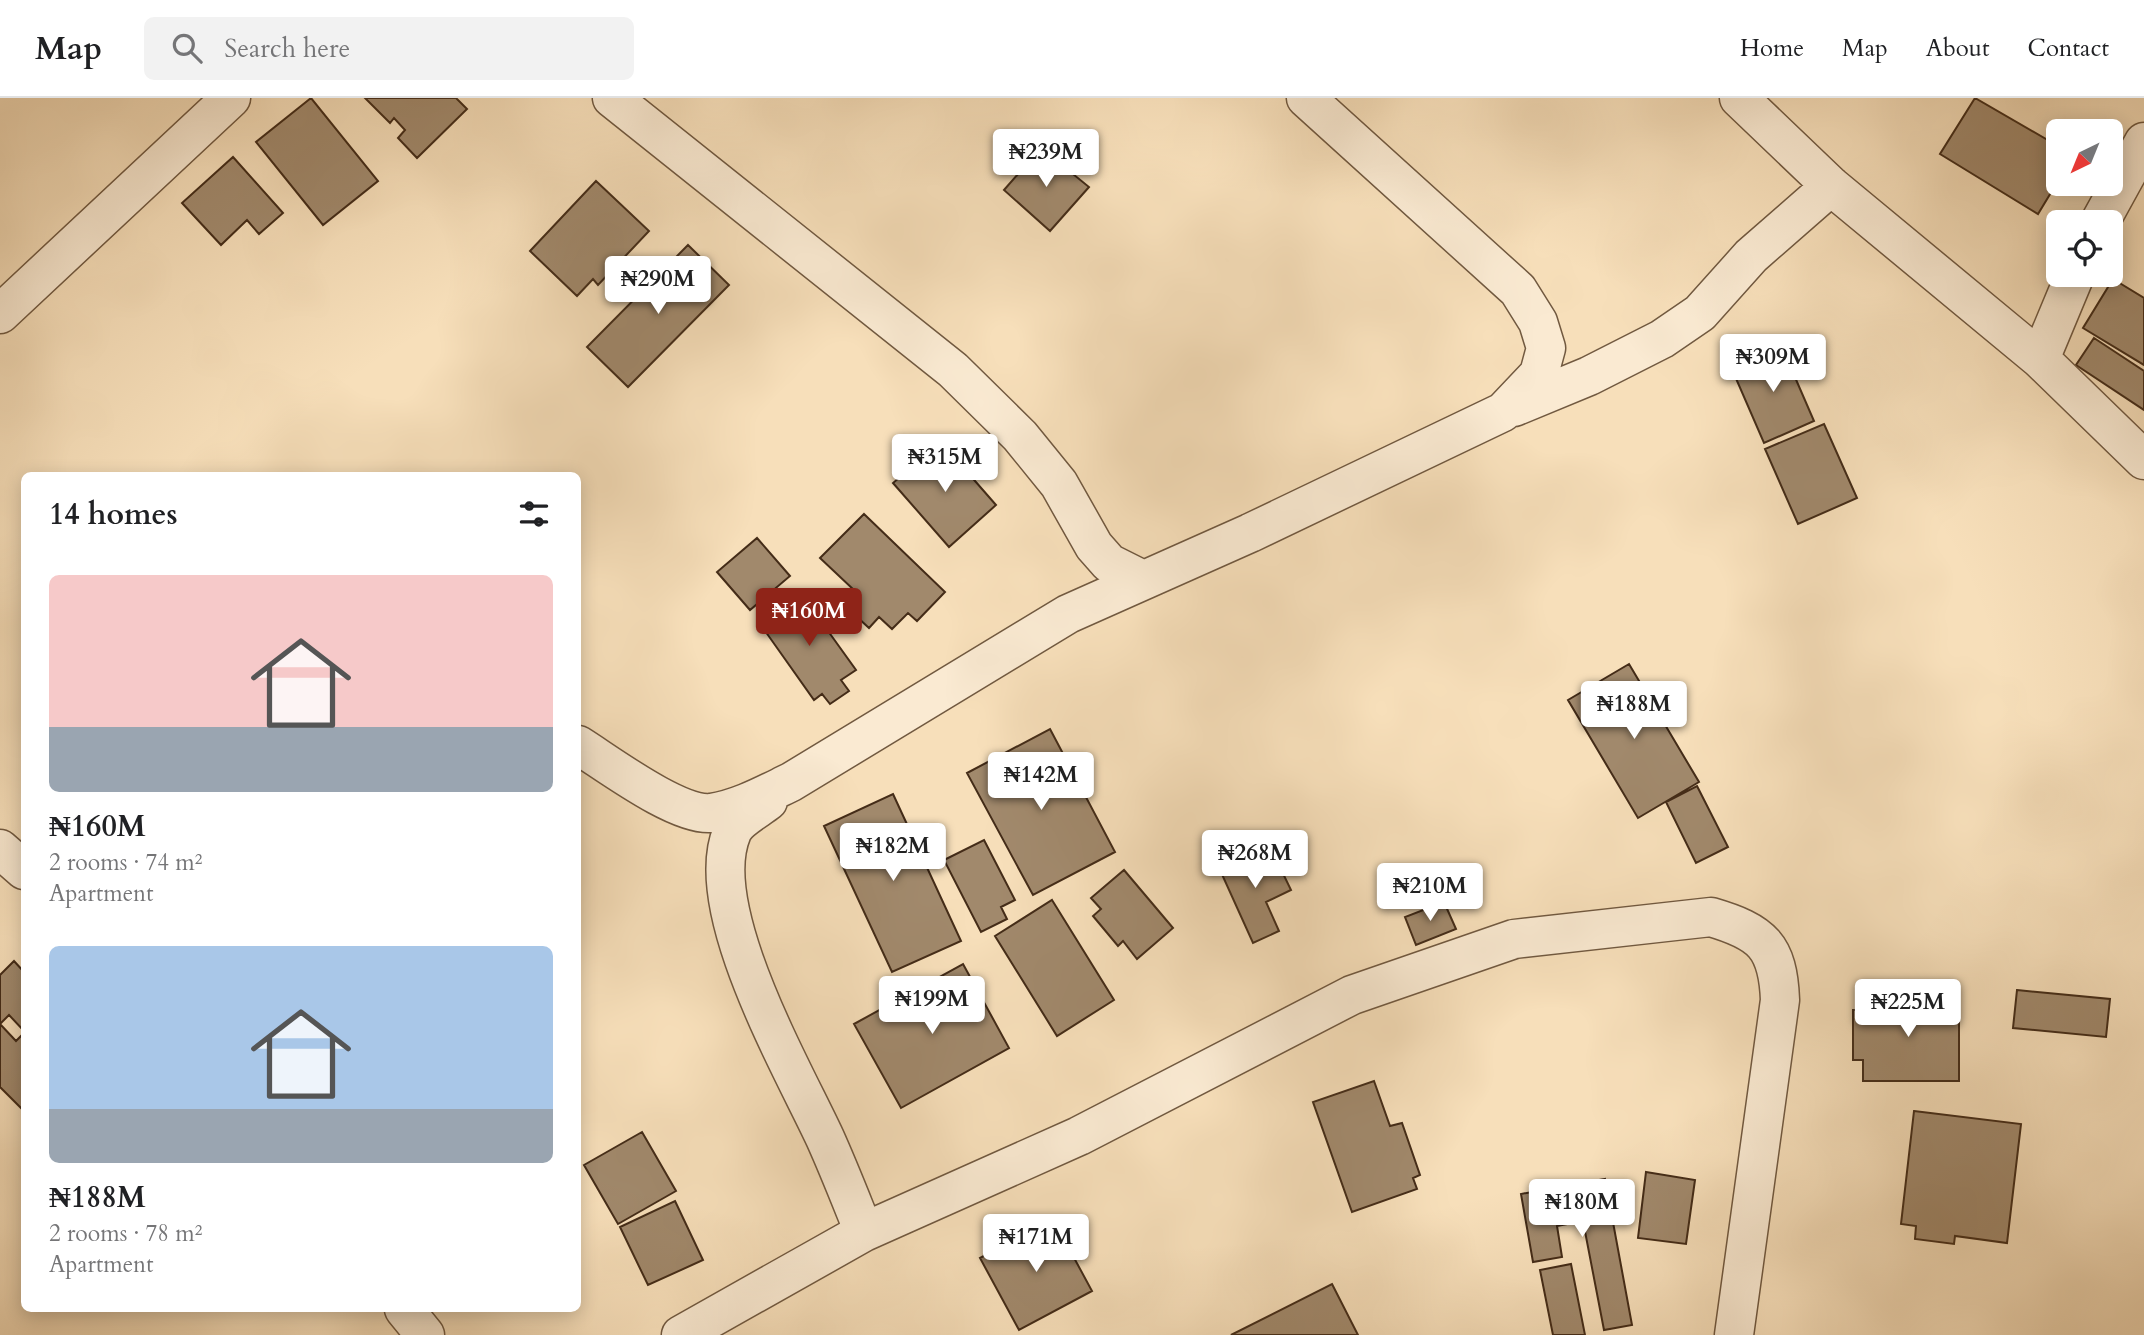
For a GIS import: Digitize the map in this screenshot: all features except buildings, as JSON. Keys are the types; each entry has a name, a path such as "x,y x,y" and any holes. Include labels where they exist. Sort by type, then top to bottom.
{"street":[{"path":"0,314 231,98"},
{"path":"612,98 953,370 1020,436 1059,484 1094,546 1109,563 1141,579"},
{"path":"1306,98 1518,290 1538,322 1546,348 1539,374 1503,412"},
{"path":"1739,98 1831,186 2040,359 2144,460"},
{"path":"2107,210 2144,142"},
{"path":"581,746 666,800 708,813 759,798 791,782 1068,614 1141,579 1250,533 1503,412 1589,376 1662,339 1700,313 1751,256 1831,186"},
{"path":"2040,359 2070,287"},
{"path":"1068,614 1087,579 1094,546"},
{"path":"791,782 733,829 727,852 730,915 788,1065 825,1138 864,1232"},
{"path":"0,849 21,866"},
{"path":"681,1335 864,1232 1079,1136 1352,995 1514,939 1711,917 1743,926 1767,944 1779,973 1780,1000 1734,1335"},
{"path":"406,1312 425,1335"}]}
